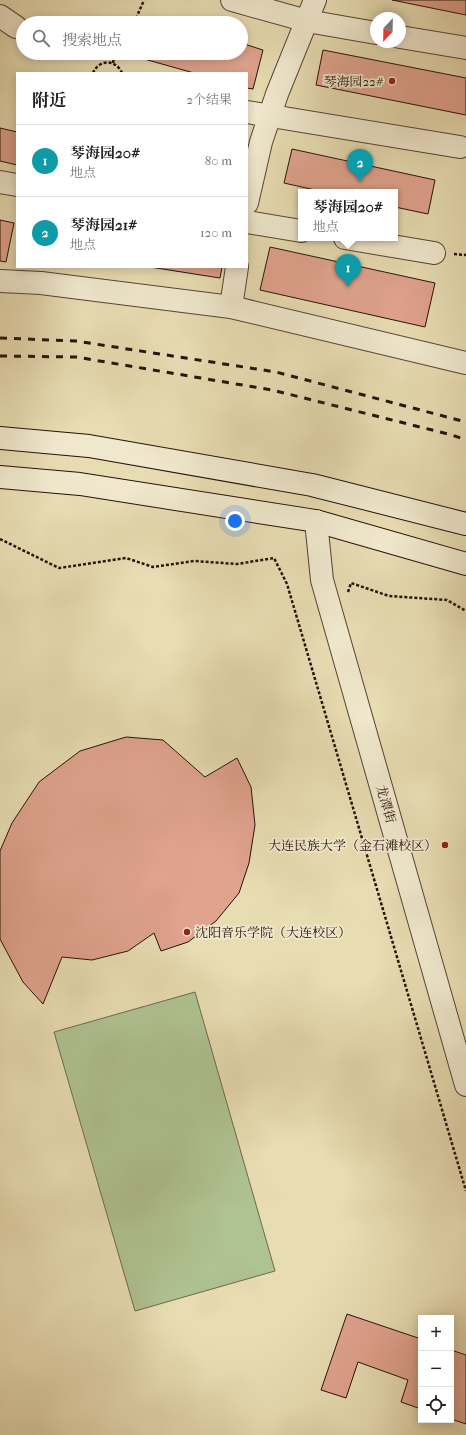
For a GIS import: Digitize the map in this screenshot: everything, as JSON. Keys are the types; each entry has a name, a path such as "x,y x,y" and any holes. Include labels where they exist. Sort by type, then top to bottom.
{"street":[{"path":"232,0 307,21 370,32"},
{"path":"248,199 261,142 280,86 315,0"},
{"path":"406,38 466,48"},
{"path":"248,112 460,147"},
{"path":"0,182 16,185"},
{"path":"248,222 298,230"},
{"path":"363,241 434,253"},
{"path":"231,306 237,268"},
{"path":"0,281 41,283 231,306 466,363"},
{"path":"0,438 89,446 312,485 466,524"},
{"path":"0,477 80,484 316,521 466,564"},
{"name":"龙潭街","path":"312,485 322,580 466,1085"}],"path":[{"path":"137,16 144,0"},
{"path":"94,72 96,67 105,62 112,63 119,67 122,72"},
{"path":"0,539 59,568 126,558 153,567 194,561 237,564 274,558 287,584 466,1191"},
{"path":"351,583 389,596 447,600 466,611"}],"green space":[{"path":"195,992 275,1271 135,1311 54,1032"}],"building":[{"path":"392,0 466,0 466,15"},
{"path":"248,45 263,50 253,89 248,88 248,72 190,72 148,60 248,60"},
{"name":"琴海园22#","path":"323,50 466,78 466,115 316,85"},
{"path":"0,128 16,132 16,165 0,161"},
{"path":"292,149 435,180 428,214 398,208 398,189 311,189 284,183"},
{"path":"0,220 14,223 6,262 0,261"},
{"path":"270,247 435,283 425,327 260,290"},
{"path":"156,268 222,268 220,278"},
{"path":"126,737 163,740 205,777 237,758 251,787 255,825 249,863 239,893 216,921 188,942 161,951 154,933 128,951 92,960 62,957 43,1004 23,982 0,939 0,851 12,823 39,782 80,751"},
{"path":"347,1314 418,1338 418,1408 401,1402 408,1380 358,1362 346,1398 321,1390"},
{"path":"454,1351 466,1355 466,1424 454,1420"}],"railway":[{"path":"0,338 76,341 276,372 466,422"},
{"path":"0,356 76,357 272,390 452,435 466,440"}],"place":[{"name":"琴海园22#","path":"392,81"},
{"name":"琴海园21#","path":"360,182"},
{"name":"琴海园20#","path":"348,287"},
{"name":"大连民族大学（金石滩校区）","path":"445,845"},
{"name":"沈阳音乐学院（大连校区）","path":"187,932"}]}
